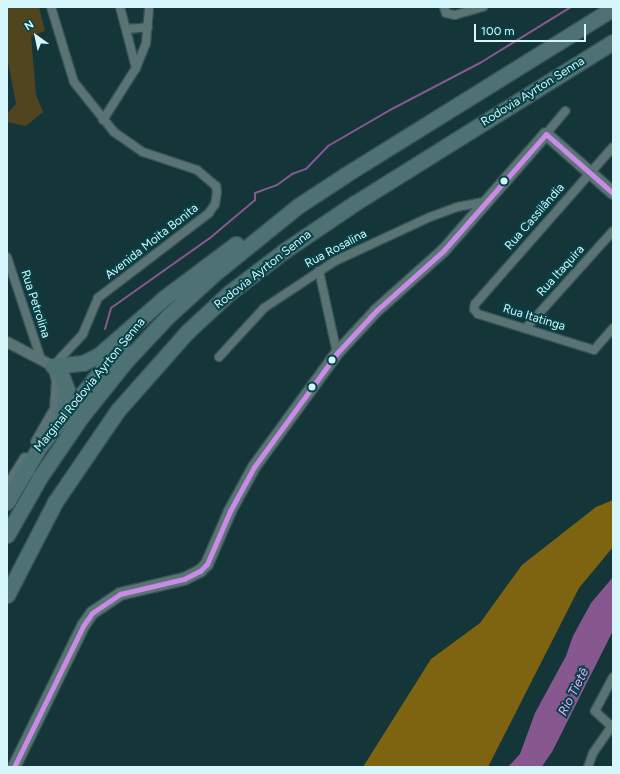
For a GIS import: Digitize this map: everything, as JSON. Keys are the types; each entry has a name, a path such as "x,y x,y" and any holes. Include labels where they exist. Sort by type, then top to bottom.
{"highway":[{"path":"47,363 75,365 94,358 149,311 234,244 298,206 613,8"},
{"name":"Rodovia Ayrton Senna","path":"7,595 55,502 118,410 187,332 229,293 284,251 355,203 613,42"},
{"path":"7,535 40,478 80,417 125,362 168,316 214,274 298,206"},
{"name":"Marginal Rodovia Ayrton Senna","path":"7,502 30,460 59,421 149,311"},
{"path":"47,363 61,374 68,395 59,421"}],"main road":[{"path":"14,767 83,626 92,613 120,594 184,579 200,571 207,564 230,511 254,467 337,353 377,310 444,250 546,134 613,193"}],"street":[{"name":"Avenida Moita Bonita","path":"47,363 83,334 98,298 209,213 217,198 216,186 198,170 143,152 128,144 103,120 74,82 52,7"},
{"path":"120,7 136,68"},
{"path":"103,120 136,68 143,53 148,27 149,7"},
{"path":"445,10 455,15 483,7"},
{"path":"127,29 148,27"},
{"path":"546,134 566,111"},
{"name":"Rua Cassilândia","path":"475,304 613,146"},
{"name":"Rua Rosalina","path":"219,357 264,308 319,271 350,253 430,217 457,207 487,201"},
{"name":"Rua Itaquira","path":"526,328 613,231"},
{"name":"Rua Petrolina","path":"7,258 47,363"},
{"path":"319,271 337,353"},
{"name":"Rua Itatinga","path":"475,304 474,310 478,314 594,350 613,328"},
{"path":"7,342 47,363"},
{"name":"Marginal Rodovia Ayrton Senna","path":"7,487 55,409 56,381 47,363"},
{"path":"588,767 593,754 612,725 596,713 599,699 613,678"}],"shaded area":[{"path":"7,7 39,7 45,31 31,36 36,95 43,112 26,126 7,122 7,114 16,104 7,56"},
{"path":"613,500 613,547 579,588 488,767 363,767 431,659 480,623 522,565 596,507"},
{"name":"Rio Tietê","path":"613,577 613,623 611,628 597,635 535,767 508,767 520,754 535,713 566,656 573,636 591,603"}],"waterway":[{"path":"105,329 111,308 210,238 255,200 255,193 277,185 292,174 306,169 328,146 390,110 480,63 571,7"},
{"name":"Rio Tietê","path":"533,767 546,748 613,615"}],"transit line":[{"path":"546,134 613,193"},
{"path":"14,767 83,626 92,613 120,594 184,579 200,571 207,564 230,511 254,467 337,353 377,310 444,250 546,134"}]}
